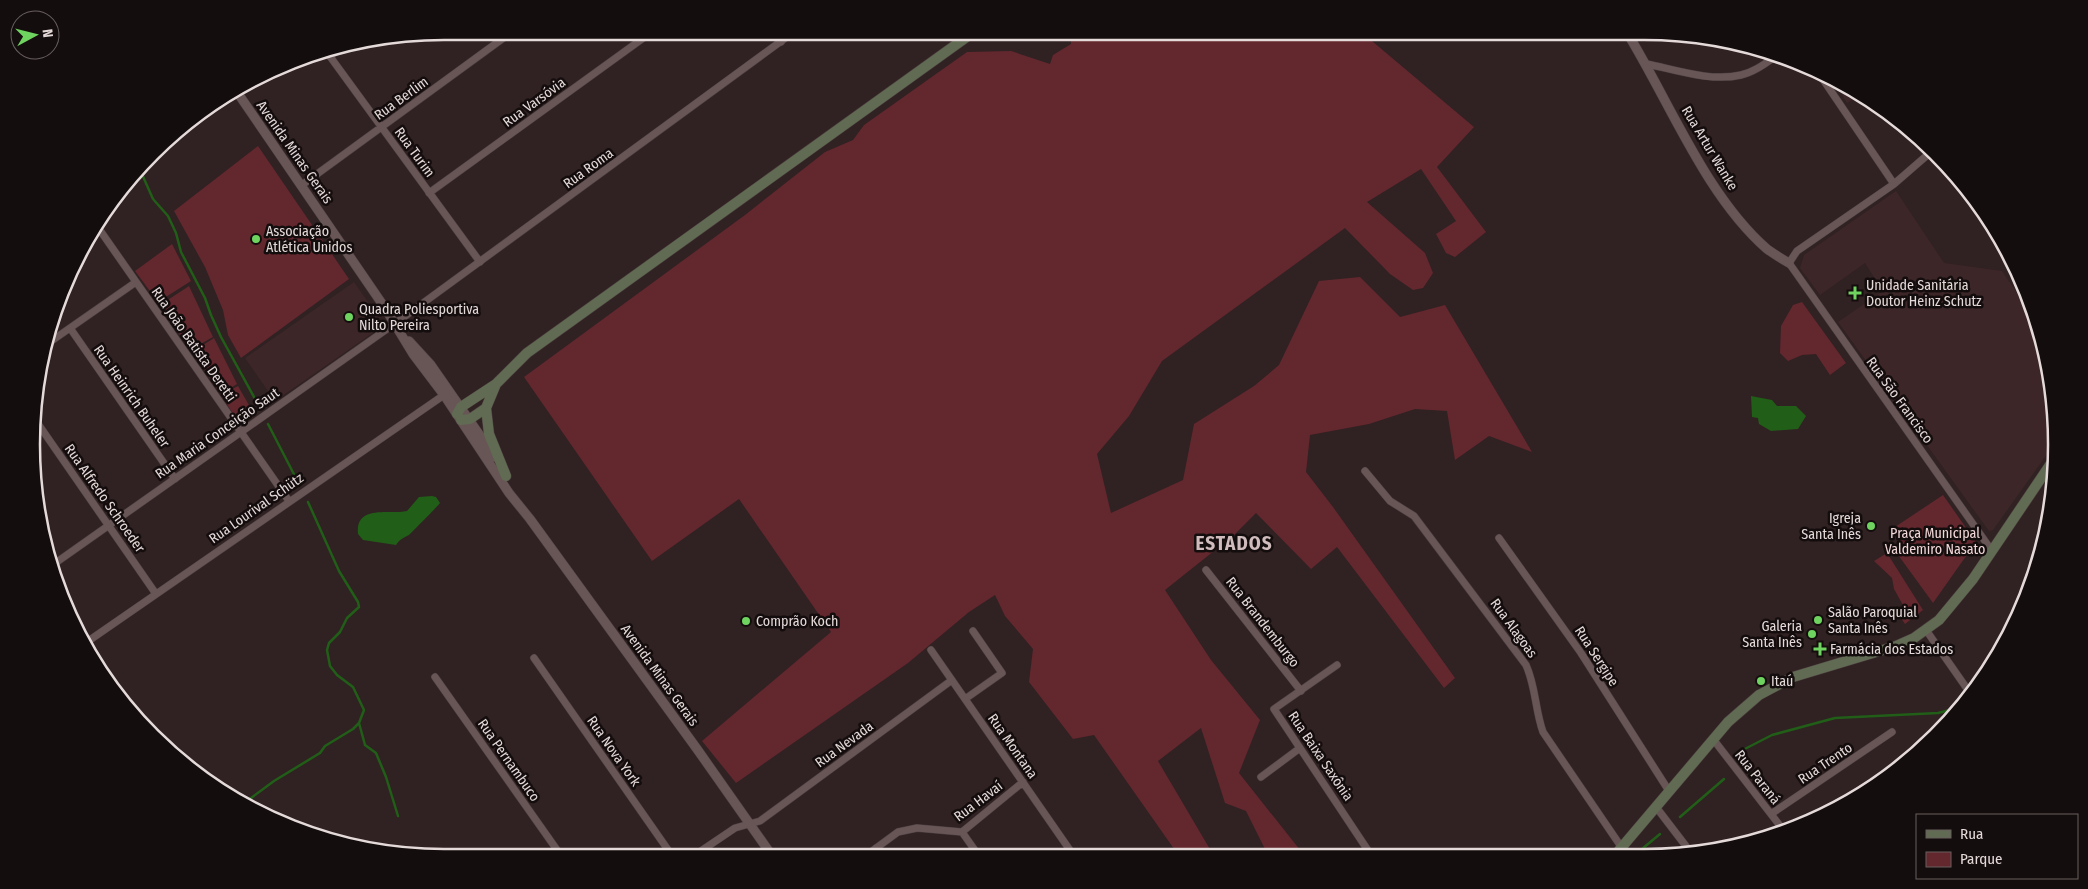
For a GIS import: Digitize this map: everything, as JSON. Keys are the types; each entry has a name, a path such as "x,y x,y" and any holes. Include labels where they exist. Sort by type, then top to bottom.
{"main road":[{"path":"462,415 527,353 962,40"},
{"path":"496,384 486,408 490,434 506,476"},
{"path":"462,415 486,408"},
{"path":"1621,849 1713,739 1744,707 1778,684 1888,649 1914,638 1947,612 1973,579 2047,469"}],"street":[{"name":"Rua Berlim","path":"302,185 501,40"},
{"name":"Rua Varsóvia","path":"429,193 641,40"},
{"name":"Rua Roma","path":"397,327 480,262 784,40"},
{"name":"Rua Artur Wanke","path":"1632,40 1647,64 1699,160 1723,198 1748,230 1768,250 1789,264"},
{"name":"Rua Turim","path":"330,57 480,262"},
{"path":"1647,64 1704,75 1728,76 1749,72 1769,60"},
{"path":"1826,84 1894,184"},
{"name":"Avenida Minas Gerais","path":"240,96 302,185 413,354 444,395 462,415 478,449 767,849"},
{"path":"1789,264 1797,251 1894,184 1927,155"},
{"name":"Rua João Batista Deretti","path":"101,231 289,501"},
{"name":"Rua São Francisco","path":"1789,264 1992,550"},
{"path":"54,339 136,282"},
{"name":"Avenida Minas Gerais","path":"397,327 431,365 462,415 506,476 524,511"},
{"name":"Rua Maria Conceição Saut","path":"57,562 241,432 397,327"},
{"name":"Rua Heinrich Buheler","path":"70,328 174,479"},
{"name":"Rua Lourival Schütz","path":"90,640 444,395"},
{"name":"Rua Alfredo Schroeder","path":"41,427 156,594"},
{"name":"Rua Alagoas","path":"1365,471 1390,502 1414,516 1522,659 1532,676 1543,732 1618,849"},
{"name":"Rua Sergipe","path":"1499,538 1581,654 1669,791"},
{"name":"Rua Brandemburgo","path":"1206,570 1301,690"},
{"path":"1926,630 1966,688"},
{"path":"965,698 1002,673 973,631"},
{"name":"Rua Montana","path":"931,650 1069,849"},
{"name":"Rua Nova York","path":"534,658 667,849"},
{"name":"Rua Baixa Saxônia","path":"1337,665 1274,709 1368,849"},
{"name":"Rua Pernambuco","path":"435,677 556,849"},
{"name":"Rua Nevada","path":"704,849 735,828 760,821 952,680"},
{"name":"Rua Trento","path":"1771,814 1892,732"},
{"name":"Rua Paraná","path":"1713,739 1780,826"},
{"path":"1261,777 1300,748"},
{"name":"Rua Havaí","path":"876,848 898,832 918,828 962,832 1023,782"},
{"path":"1656,807 1686,847"},
{"path":"962,832 974,849"}],"shaded area":[{"path":"1840,91 1854,99 1847,103"},
{"path":"1896,191 1944,263 2002,271 2020,298 2034,340 2045,392 2048,444 2048,453 1993,530 1989,531 1838,322 1883,291 1865,263 1820,295 1800,268 1804,255"},
{"path":"354,282 384,325 275,401 245,358"},
{"path":"1751,396 1772,400 1777,406 1796,406 1806,416 1798,429 1771,431 1759,424 1758,418 1752,417"},
{"path":"419,497 436,497 440,503 409,535 400,540 396,545 363,540 358,534 362,518 375,513 407,511"}],"green space":[{"path":"1071,40 1371,40 1474,127 1437,167 1486,232 1455,257 1446,253 1436,234 1456,221 1421,169 1367,202 1425,253 1433,273 1423,288 1413,290 1390,274 1345,228 1162,361 1129,416 1097,454 1111,513 1183,480 1194,424 1254,386 1279,365 1319,281 1360,277 1400,317 1445,305 1532,452 1489,436 1455,460 1447,411 1415,409 1369,424 1310,435 1306,472 1455,678 1444,688 1337,547 1311,569 1256,513 1234,535 1165,590 1211,660 1260,720 1239,773 1299,849 1265,849 1246,811 1225,803 1201,728 1158,761 1210,849 1174,849 1094,735 1073,739 1029,682 1033,649 1005,616 995,595 969,612 908,663 736,783 702,741 831,632 739,499 652,561 524,377 745,215 825,152 853,140 864,125 967,52 1011,51 1050,64 1053,55 1071,44"},
{"name":"Associação Atlética Unidos","path":"258,146 349,279 241,358 228,335 223,310 205,267 174,211"},
{"path":"172,244 191,281 158,302 135,271"},
{"path":"189,286 213,337 190,350 160,305"},
{"path":"1802,302 1846,363 1830,375 1816,354 1802,355 1788,361 1780,353 1781,326 1793,305"},
{"path":"214,338 237,384 221,394 192,352"},
{"path":"238,386 253,412 238,422 221,395"},
{"name":"Praça Municipal Valdemiro Nasato","path":"1943,495 1976,542 1933,603 1893,548 1901,542 1892,529"},
{"path":"1887,553 1923,610 1905,624 1901,618 1904,607 1894,589 1892,578 1874,561"}],"waterway":[{"path":"142,175 153,199 168,216 176,233 181,252 205,298 221,337 260,408"},
{"path":"268,424 299,484"},
{"path":"250,799 274,781 320,753 325,746 353,729 359,723 364,710 353,687 337,675 330,666 327,650 329,643 340,632 347,618 359,607 358,602 339,571 308,502"},
{"path":"1735,754 1772,735 1835,718 1938,713 1948,710"},
{"path":"359,723 365,745 376,753 386,777 398,816"},
{"path":"1680,817 1724,779"},
{"path":"1642,849 1660,834"}],"place":[{"name":"Associação Atlética Unidos","path":"256,239"},
{"name":"Unidade Sanitária Doutor Heinz Schutz","path":"1855,293"},
{"name":"Quadra Poliesportiva Nilto Pereira","path":"349,317"},
{"name":"Igreja Santa Inês","path":"1871,526"},
{"name":"Salão Paroquial Santa Inês","path":"1818,620"},
{"name":"Comprão Koch","path":"746,621"},
{"name":"Galeria Santa Inês","path":"1812,634"},
{"name":"Farmácia dos Estados","path":"1820,649"},
{"name":"Itaú","path":"1761,681"}],"district":[{"name":"ESTADOS","path":"1234,543"}]}
